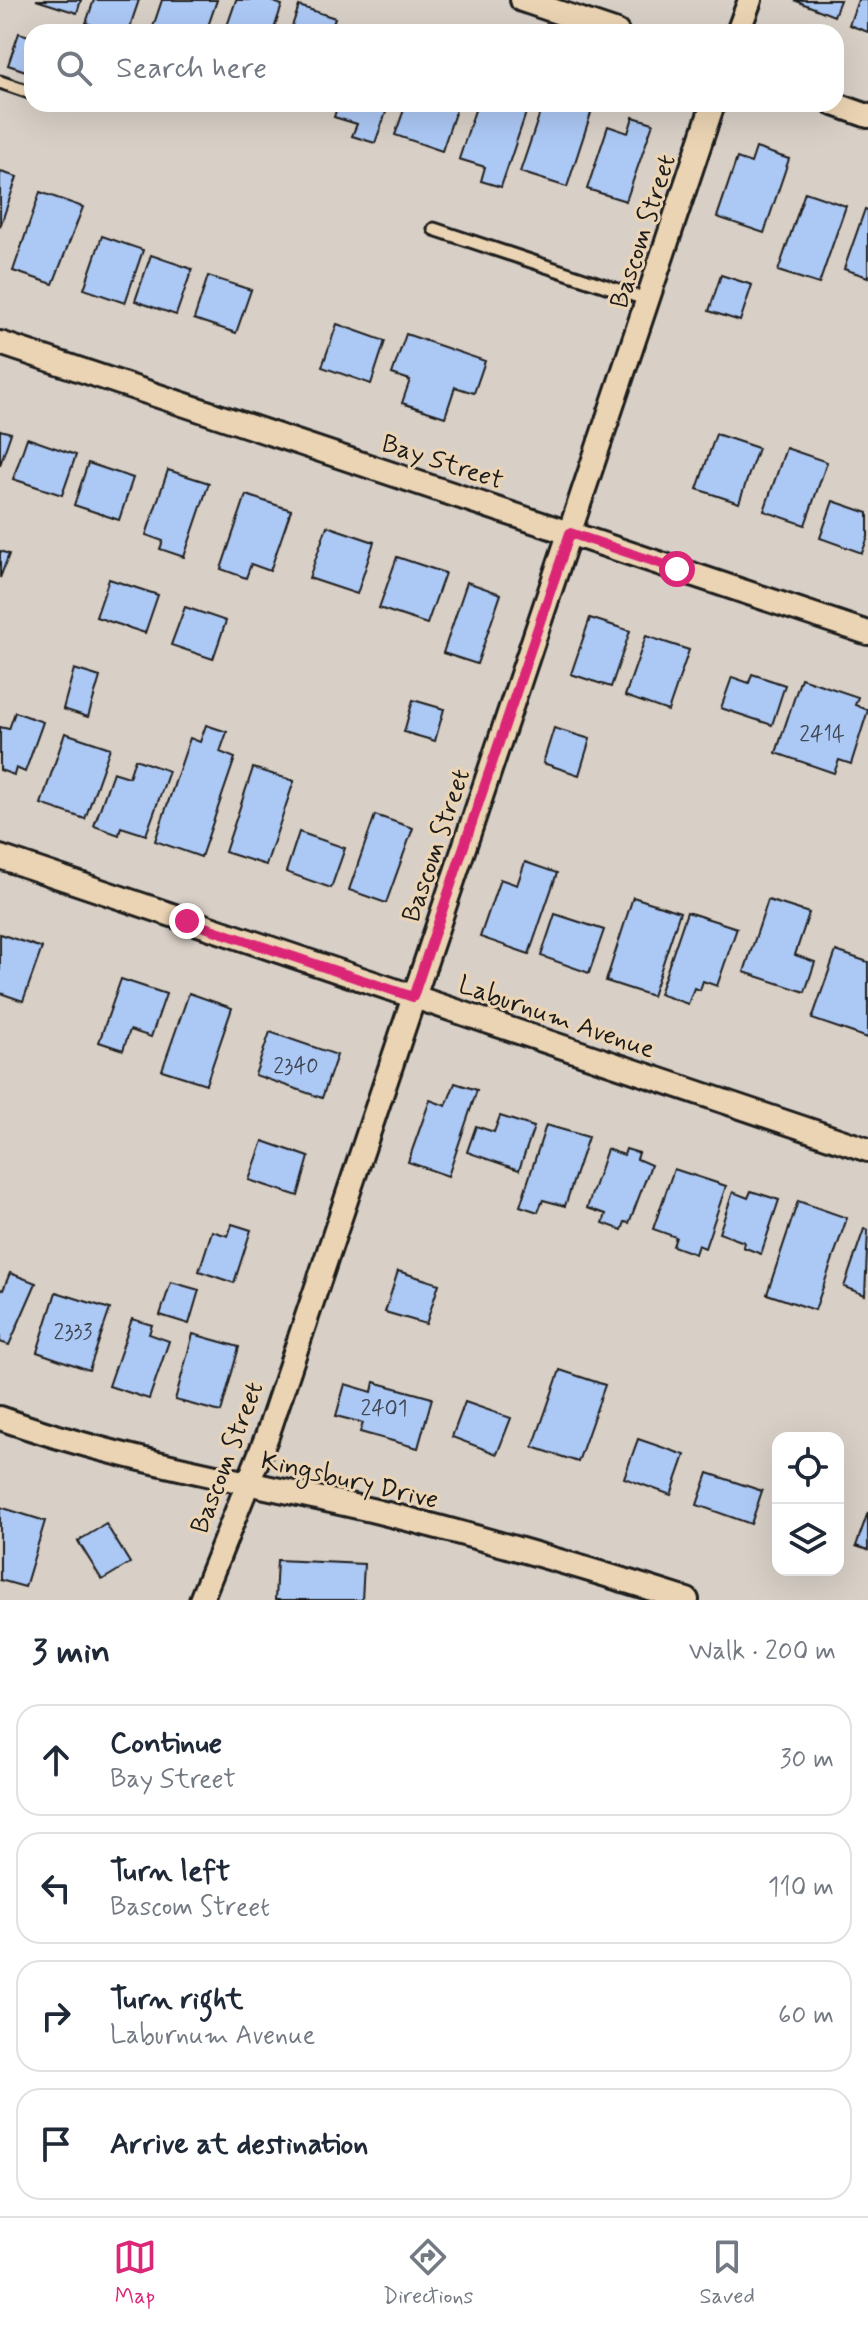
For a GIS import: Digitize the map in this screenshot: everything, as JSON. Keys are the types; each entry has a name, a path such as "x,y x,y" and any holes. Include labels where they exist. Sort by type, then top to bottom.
{"street":[{"path":"522,0 593,24"},
{"path":"741,24 750,0"},
{"path":"844,108 868,116"},
{"name":"Bascom Street","path":"201,1600 248,1484 710,112"},
{"name":"Bay Street","path":"0,343 868,633"},
{"name":"Laburnum Avenue","path":"0,857 868,1150"},
{"name":"Kingsbury Drive","path":"0,1418 125,1455 365,1509 513,1547 687,1600"}],"lane":[{"path":"0,82 24,90"},
{"path":"434,229 649,300"}],"building":[{"path":"36,0 81,0 77,13"},
{"path":"94,0 139,0 131,24 86,23"},
{"path":"162,0 217,0 209,24 154,24"},
{"path":"236,0 268,0 282,5 276,24 228,24"},
{"path":"794,0 840,0 834,16"},
{"path":"858,0 868,0 868,32 849,25"},
{"path":"299,6 335,18 333,24 293,24"},
{"path":"19,33 24,35 24,70 8,65"},
{"path":"336,112 386,112 375,143 352,136 357,124 334,117"},
{"path":"403,112 455,112 442,151 395,135"},
{"path":"474,112 526,112 501,187 481,181 485,167 459,159"},
{"path":"540,112 591,112 567,187 520,172"},
{"path":"633,117 653,123 626,201 587,189 608,126 628,133"},
{"path":"756,148 789,159 764,233 717,217 737,158 751,163"},
{"path":"1,172 17,177 0,227 0,175"},
{"path":"40,192 83,207 53,284 13,271"},
{"path":"805,192 846,206 819,284 778,271"},
{"path":"865,209 868,210 868,277 844,269"},
{"path":"102,236 143,250 125,303 84,289"},
{"path":"151,255 192,269 176,315 135,301"},
{"path":"721,275 752,285 740,321 709,311"},
{"path":"208,276 251,290 236,333 194,319"},
{"path":"337,324 385,341 371,384 322,367"},
{"path":"406,334 485,361 474,393 455,387 445,417 402,403 410,380 392,374"},
{"path":"0,430 11,433 0,465"},
{"path":"716,434 758,448 739,503 697,489"},
{"path":"27,438 76,455 62,495 13,479"},
{"path":"786,448 827,462 805,525 764,511"},
{"path":"88,463 133,478 119,520 74,505"},
{"path":"168,470 209,483 184,557 160,549 163,541 146,535"},
{"path":"246,495 291,510 270,571 251,564 246,578 221,569"},
{"path":"833,501 868,513 868,537 862,553 820,538"},
{"path":"327,526 374,542 357,594 309,578"},
{"path":"0,551 9,554 0,578"},
{"path":"397,557 445,573 427,624 379,608"},
{"path":"109,579 158,595 145,633 96,617"},
{"path":"467,582 501,594 477,664 443,653"},
{"path":"185,607 226,621 213,659 171,645"},
{"path":"590,618 630,631 611,687 571,674"},
{"path":"646,636 689,650 668,711 625,696"},
{"path":"74,669 100,677 88,717 63,709"},
{"path":"752,674 785,685 772,725 721,708 732,677 749,683"},
{"path":"801,678 858,697 855,705 868,710 851,764 839,760 834,773 776,753"},
{"path":"413,700 444,709 435,741 404,732"},
{"path":"15,712 43,722 25,772 16,768 14,775 0,770 0,727 9,729"},
{"path":"206,725 227,732 220,752 235,758 201,857 155,841 190,738 200,742"},
{"path":"554,728 590,739 579,775 543,763"},
{"path":"65,733 110,748 85,819 41,804"},
{"path":"135,759 169,771 146,835 121,827 119,835 94,826 113,772 129,777"},
{"path":"253,768 294,781 266,865 225,852"},
{"path":"375,815 413,828 386,903 349,890"},
{"path":"299,832 345,848 331,888 286,872"},
{"path":"525,862 557,873 529,954 480,937 500,879 517,885"},
{"path":"633,897 680,912 652,996 606,981"},
{"path":"768,900 809,913 795,955 815,962 805,992 744,972"},
{"path":"687,912 737,928 717,986 703,981 700,990 694,988 688,1004 659,994"},
{"path":"555,914 604,930 589,973 541,956"},
{"path":"0,934 42,948 23,1001 0,993"},
{"path":"836,951 868,962 868,1038 812,1019"},
{"path":"121,979 166,994 151,1037 130,1030 123,1050 99,1042"},
{"path":"189,993 232,1008 206,1084 162,1070"},
{"path":"270,1032 337,1055 322,1098 255,1075"},
{"path":"455,1083 477,1090 448,1176 408,1162 430,1100 446,1106"},
{"path":"500,1116 534,1127 519,1170 467,1152 476,1126 494,1132"},
{"path":"546,1125 588,1137 565,1206 543,1200 538,1212 520,1206"},
{"path":"263,1141 309,1157 298,1196 249,1180"},
{"path":"607,1149 624,1155 626,1149 639,1153 637,1159 651,1165 629,1223 625,1222 622,1230 603,1223 606,1214 587,1208"},
{"path":"674,1169 726,1186 705,1248 698,1245 695,1254 673,1246 676,1237 653,1229"},
{"path":"751,1191 779,1200 761,1254 743,1247 744,1242 719,1233 733,1192 748,1198"},
{"path":"798,1201 847,1218 815,1310 767,1294"},
{"path":"232,1224 251,1230 234,1283 199,1271 212,1231 228,1236"},
{"path":"864,1229 868,1230 865,1295 844,1287"},
{"path":"398,1271 439,1284 426,1324 385,1312"},
{"path":"10,1273 36,1283 9,1345 0,1342 0,1289 3,1290"},
{"path":"171,1282 199,1290 189,1324 160,1315"},
{"path":"56,1292 110,1309 89,1370 37,1352"},
{"path":"132,1319 152,1325 149,1334 169,1341 149,1399 109,1386"},
{"path":"193,1334 239,1347 221,1412 175,1400"},
{"path":"560,1370 605,1385 578,1462 533,1447"},
{"path":"374,1382 432,1398 418,1448 360,1432 363,1423 336,1416 345,1384 372,1392"},
{"path":"465,1402 511,1418 497,1454 452,1437"},
{"path":"638,1439 685,1455 671,1495 624,1478"},
{"path":"708,1473 762,1491 751,1524 697,1505"},
{"path":"0,1507 45,1521 25,1587 0,1580"},
{"path":"868,1512 868,1550 856,1546"},
{"path":"106,1524 130,1563 102,1580 78,1541"},
{"path":"277,1560 364,1564 362,1600 275,1600"}],"route":[{"path":"187,921 413,997 570,533 677,569"}]}
